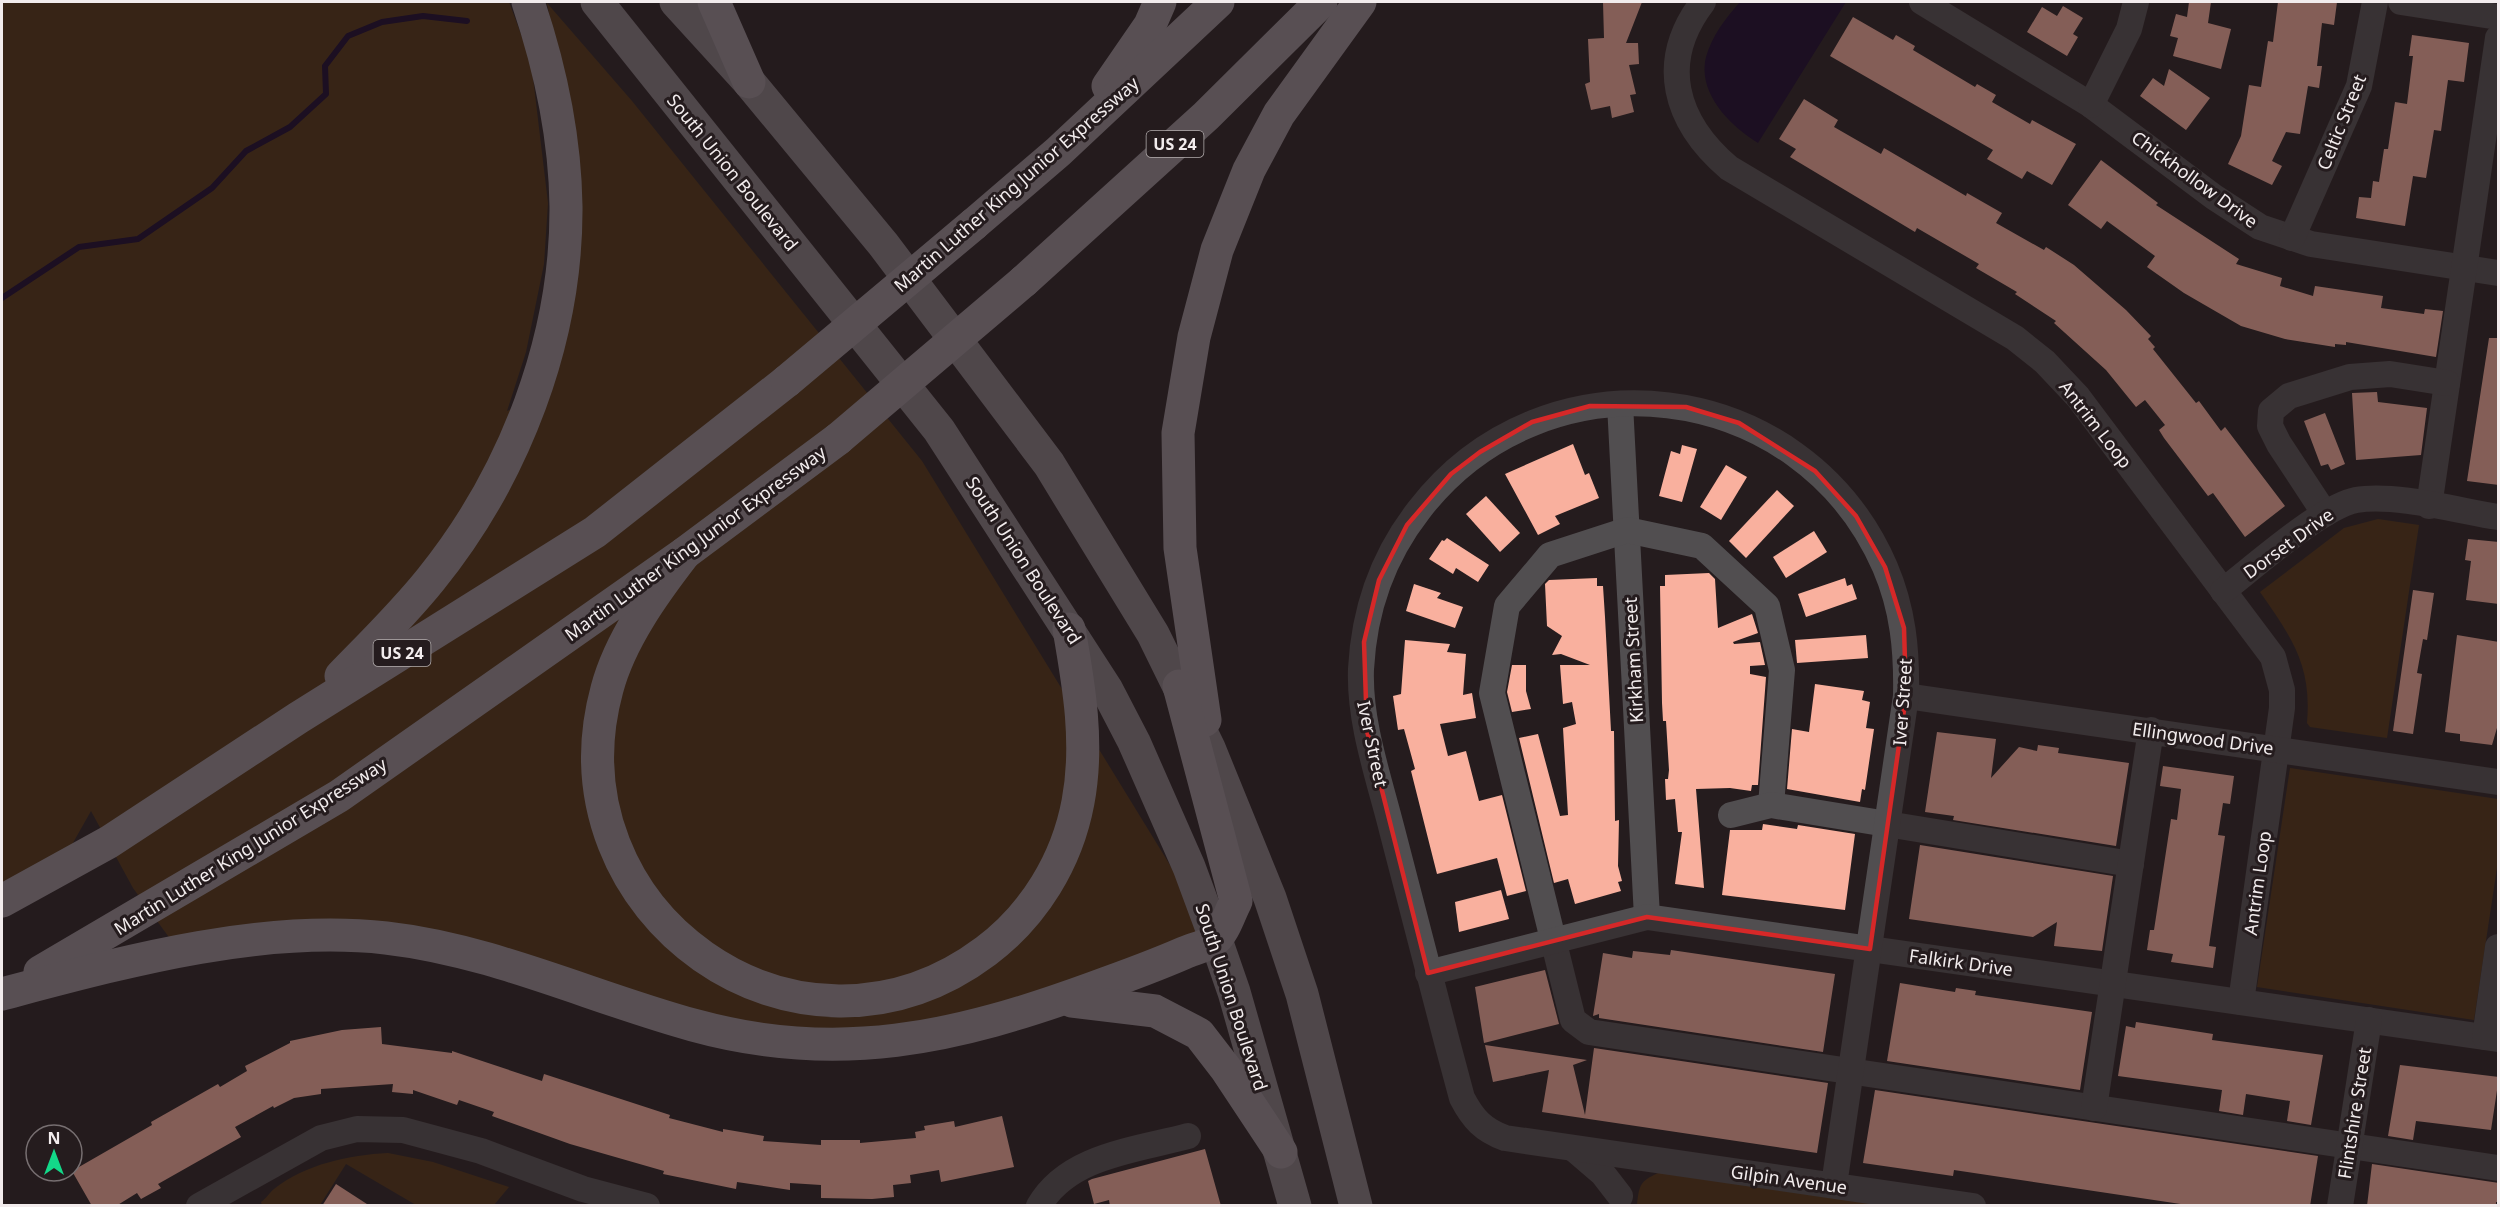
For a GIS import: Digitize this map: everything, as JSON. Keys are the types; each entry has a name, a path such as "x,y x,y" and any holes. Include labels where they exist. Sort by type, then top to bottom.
{"highway":[{"path":"298,718 391,626 432,578 478,511 494,483 510,454 531,401 549,342 561,268 566,206 559,121 545,53 528,2"},
{"path":"714,2 749,82"},
{"path":"1058,152 1136,47 1161,2"},
{"name":"Martin Luther King Junior Expressway","path":"2,901 109,842 298,718 595,532 787,381 974,224 1058,152 1218,2"},
{"name":"Martin Luther King Junior Expressway","path":"2,993 99,939 339,796 685,553 838,438 1024,281 1206,116 1321,2"},
{"path":"1209,748 1180,548 1178,433 1194,337 1217,250 1249,170 1280,114 1360,2"},
{"path":"685,553 665,578 632,632 607,688 600,727 598,763 600,796 605,819 623,866 664,926 695,953 727,974 760,987 793,996 826,1001 859,1000 924,985 955,972 978,957 1022,920 1044,890 1057,865 1071,831 1078,802 1082,769 1081,705 1069,629"},
{"path":"2,993 179,951 310,936 386,938 453,950 692,1025 764,1040 833,1046 920,1039 1017,1016 1216,940 1236,901 1179,686"},
{"path":"1061,1000 1155,1011 1199,1034 1226,1069 1281,1152"}],"main road":[{"name":"South Union Boulevard","path":"597,2 939,430 1107,690 1134,742 1189,867 1216,940 1281,1152 1295,1206"},
{"path":"676,2 749,82 884,244 1049,464 1153,634 1209,748 1269,898 1302,994 1356,1206"}],"street":[{"name":"Antrim Loop","path":"1703,2 1685,32 1679,51 1677,78 1691,127 1706,148 1729,168 2014,338 2045,362 2078,397 2223,591 2262,639 2278,671 2282,708 2241,1002"},
{"name":"Chickhollow Drive","path":"1922,2 2091,105 2240,216 2260,227 2311,244 2499,273"},
{"path":"2091,105 2129,29 2136,2"},
{"name":"Celtic Street","path":"2292,238 2359,86 2375,2"},
{"path":"2401,2 2499,17"},
{"path":"2429,506 2499,38"},
{"path":"2325,514 2279,444 2270,426 2271,411 2289,396 2350,377 2390,374 2447,383"},
{"name":"Kirkham Street","path":"1620,404 1647,917"},
{"name":"Iver Street","path":"1479,1125 1462,1098 1367,731 1362,699 1364,642 1370,607 1379,580 1407,525 1451,474 1503,436 1548,416 1590,406 1620,404 1686,407 1739,423 1768,438 1838,493 1872,541 1897,600 1904,628 1906,696 1889,825 1834,1185"},
{"name":"Dorset Drive","path":"2223,591 2337,506 2366,500 2429,506 2499,517"},
{"path":"1771,805 1782,670 1767,606 1702,546 1627,530 1550,555 1508,606 1492,693 1573,1020 1589,1032 2499,1168"},
{"name":"Ellingwood Drive","path":"1906,696 2499,782"},
{"path":"2094,1107 2151,730"},
{"path":"1731,815 1771,805 2131,864"},
{"name":"Falkirk Drive","path":"1428,973 1647,917 2492,1038"},
{"path":"2492,1038 2499,947"},
{"name":"Flintshire Street","path":"2340,1206 2369,1020"},
{"name":"Gilpin Avenue","path":"1479,1125 1505,1138 1575,1150 1973,1206"},
{"path":"215,1202 321,1138 357,1130 403,1131 481,1151 583,1189 647,1206"},
{"path":"1039,1206 1049,1188 1080,1166 1188,1136"},
{"path":"1575,1150 1603,1174 1619,1201"},
{"path":"1619,1201 1627,1174 1640,1158"}],"highlighted area":[{"path":"1590,406 1686,407 1739,423 1815,471 1856,516 1885,567 1904,628 1906,696 1870,949 1647,917 1428,973 1367,731 1364,642 1379,580 1407,525 1451,474 1480,452 1532,422"}],"shaded area":[{"path":"2,2 509,2 531,61 548,203 544,264 526,352 507,411 544,397 563,87 547,3 632,101 922,461 1216,940 1017,1016 833,1046 406,942 179,951 133,888 91,811 57,871 2,898"},
{"path":"1740,2 1846,2 1758,143 1727,118 1711,96 1706,83 1706,57 1712,41"},
{"path":"2378,519 2419,525 2387,738 2310,727 2307,723 2308,703 2303,668 2290,638 2260,592 2344,528"},
{"path":"2290,768 2498,799 2498,861 2474,1020 2257,987"},
{"path":"388,1153 433,1162 509,1187 494,1205 416,1205 346,1164 320,1205 262,1205 261,1202 286,1180 314,1167 358,1156"},
{"path":"1665,1170 1908,1206 1637,1206 1643,1182"}],"building":[{"path":"1603,2 1642,2 1626,43 1638,43 1639,64 1629,65 1636,94 1630,95 1634,112 1612,118 1610,106 1591,110 1585,84 1590,82 1588,39 1604,38"},
{"path":"2189,2 2211,2 2208,23 2231,29 2221,69 2173,56 2178,38 2170,36 2176,14 2187,17"},
{"path":"2278,2 2337,2 2334,25 2322,23 2317,66 2322,66 2319,88 2308,86 2300,134 2286,132 2272,161 2282,166 2272,185 2228,164 2241,136 2249,85 2261,87 2268,41 2273,42"},
{"path":"2063,6 2083,18 2073,34 2078,37 2067,56 2027,32 2042,7 2057,16"},
{"path":"1853,17 1893,40 1896,35 1915,46 1913,50 1975,87 1977,84 1996,95 1992,102 2030,124 2032,120 2076,144 2052,185 2027,171 2022,179 1987,159 1993,150 1830,56"},
{"path":"2412,35 2469,43 2464,82 2448,80 2441,131 2434,130 2426,178 2413,176 2405,226 2356,218 2359,197 2371,198 2373,181 2379,182 2384,149 2388,149 2395,102 2407,104 2413,56 2409,56"},
{"path":"2169,69 2210,98 2186,130 2140,96 2153,78 2164,86"},
{"path":"1804,99 1838,120 1834,127 1881,154 1884,148 1966,196 1967,193 2002,213 1996,223 2044,250 2046,247 2074,265 2126,310 2151,336 2148,339 2155,347 2153,349 2196,403 2199,401 2221,431 2225,427 2285,506 2245,537 2213,493 2208,496 2164,438 2159,430 2165,425 2145,400 2136,407 2106,370 2054,323 2056,321 2015,294 2017,292 1976,268 1979,264 1917,228 1915,232 1790,157 1796,149 1779,139"},
{"path":"2101,160 2158,203 2156,205 2239,259 2236,264 2282,278 2280,286 2313,296 2315,286 2383,296 2381,308 2424,314 2425,309 2443,311 2436,357 2346,342 2346,345 2335,344 2335,347 2285,339 2241,326 2184,293 2147,267 2155,256 2107,221 2101,229 2068,205"},
{"path":"2489,338 2499,338 2499,485 2467,481"},
{"path":"2377,392 2378,402 2427,408 2421,455 2356,460 2352,393"},
{"path":"2325,413 2345,464 2331,470 2328,464 2321,466 2304,421"},
{"path":"1573,444 1585,475 1589,473 1599,498 1555,516 1560,524 1538,535 1505,474"},
{"path":"1682,445 1697,449 1682,502 1659,496 1671,451 1680,454"},
{"path":"1726,465 1747,477 1721,520 1700,507"},
{"path":"1777,490 1794,506 1746,558 1729,541"},
{"path":"1486,496 1520,533 1500,552 1466,514"},
{"path":"1814,531 1827,552 1786,578 1773,557"},
{"path":"1447,538 1489,565 1478,582 1456,568 1453,574 1429,559 1442,540"},
{"path":"2468,539 2499,542 2499,604 2466,600 2471,561 2465,560"},
{"path":"1709,573 1715,579 1718,628 1752,614 1758,633 1733,642 1734,644 1760,642 1765,665 1750,666 1750,674 1766,677 1758,785 1752,785 1751,791 1730,788 1696,789 1704,888 1675,884 1682,832 1678,832 1675,799 1666,800 1665,779 1668,779 1669,770 1666,721 1663,721 1662,703 1660,586 1665,586 1665,575"},
{"path":"1597,578 1597,586 1603,586 1611,731 1614,731 1615,821 1619,820 1618,866 1622,881 1618,882 1621,891 1575,904 1568,879 1554,883 1519,738 1538,734 1560,816 1568,815 1563,728 1576,724 1572,702 1563,704 1560,665 1590,665 1561,654 1552,655 1562,636 1547,626 1545,584 1549,580"},
{"path":"1845,578 1847,586 1852,584 1857,599 1806,617 1798,594"},
{"path":"1414,584 1441,593 1437,598 1463,607 1455,628 1406,611"},
{"path":"2413,590 2434,593 2427,640 2423,639 2417,673 2422,674 2413,734 2393,731"},
{"path":"1866,635 1868,658 1797,663 1795,640"},
{"path":"2457,635 2499,642 2499,721 2492,745 2460,741 2460,734 2445,732"},
{"path":"1405,640 1450,644 1447,652 1466,654 1463,695 1472,693 1476,718 1440,724 1448,756 1466,751 1479,801 1502,795 1526,891 1507,896 1497,858 1437,874 1411,771 1415,769 1404,729 1398,730 1393,696 1401,694"},
{"path":"1512,665 1526,665 1526,691 1531,709 1512,712 1507,692"},
{"path":"1815,684 1864,691 1862,700 1870,702 1866,728 1874,729 1865,790 1862,789 1860,802 1787,789 1792,729 1809,732"},
{"path":"1937,732 1996,739 1991,778 2019,747 2037,751 2038,745 2059,748 2058,753 2129,763 2116,846 1953,820 1954,816 1925,812"},
{"path":"2163,766 2234,776 2230,804 2223,803 2218,835 2225,836 2209,946 2216,947 2213,968 2171,962 2173,954 2147,950 2150,930 2154,930 2171,819 2177,820 2181,789 2160,786"},
{"path":"1763,824 1797,829 1798,825 1855,834 1845,910 1722,895 1730,830 1762,830"},
{"path":"1920,845 2113,876 2102,951 2054,946 2057,922 2033,937 1909,919"},
{"path":"1501,890 1509,919 1459,932 1455,902"},
{"path":"1671,950 1835,974 1823,1052 1599,1018 1599,1014 1593,1016 1603,953 1632,958 1633,951 1670,955"},
{"path":"1545,970 1559,1024 1484,1043 1475,987"},
{"path":"1900,983 1955,992 1956,988 1976,991 1975,995 2092,1012 2080,1090 1887,1061"},
{"path":"2136,1022 2213,1034 2212,1040 2323,1055 2311,1125 2287,1121 2290,1101 2246,1094 2243,1115 2219,1111 2222,1090 2118,1076 2126,1026 2135,1028"},
{"path":"381,1027 382,1044 452,1053 452,1051 542,1081 544,1074 670,1115 669,1118 723,1132 723,1129 764,1136 763,1141 821,1145 821,1140 860,1140 860,1143 916,1138 915,1132 925,1130 924,1126 954,1121 955,1127 1002,1116 1014,1167 941,1182 939,1170 910,1175 911,1183 893,1185 894,1197 872,1199 821,1198 821,1185 790,1183 790,1190 737,1182 736,1189 663,1174 664,1171 570,1144 492,1116 494,1112 459,1100 457,1105 413,1090 413,1094 392,1092 393,1084 321,1089 321,1094 294,1098 274,1108 273,1106 235,1127 241,1137 158,1184 161,1188 141,1199 137,1193 116,1206 92,1206 79,1183 84,1183 84,1164 152,1125 151,1122 218,1084 220,1087 247,1071 245,1066 290,1041 342,1030"},
{"path":"1485,1045 1587,1060 1573,1065 1585,1115 1594,1048 1828,1083 1817,1153 1542,1112 1549,1070 1493,1082"},
{"path":"2400,1065 2499,1077 2491,1130 2416,1121 2413,1140 2388,1136"},
{"path":"1875,1090 2318,1156 2310,1206 2194,1206 1954,1170 1953,1176 1863,1163"},
{"path":"1205,1149 1221,1206 1110,1206 1109,1200 1094,1204 1088,1181 1092,1179"},
{"path":"2372,1164 2499,1183 2499,1202 2496,1202 2496,1206 2367,1206"},
{"path":"336,1184 370,1206 322,1206"}],"waterway":[{"path":"2,298 79,247 138,239 212,188 246,151 290,127 326,94 325,66 348,36 382,22 423,16 467,21"}]}
